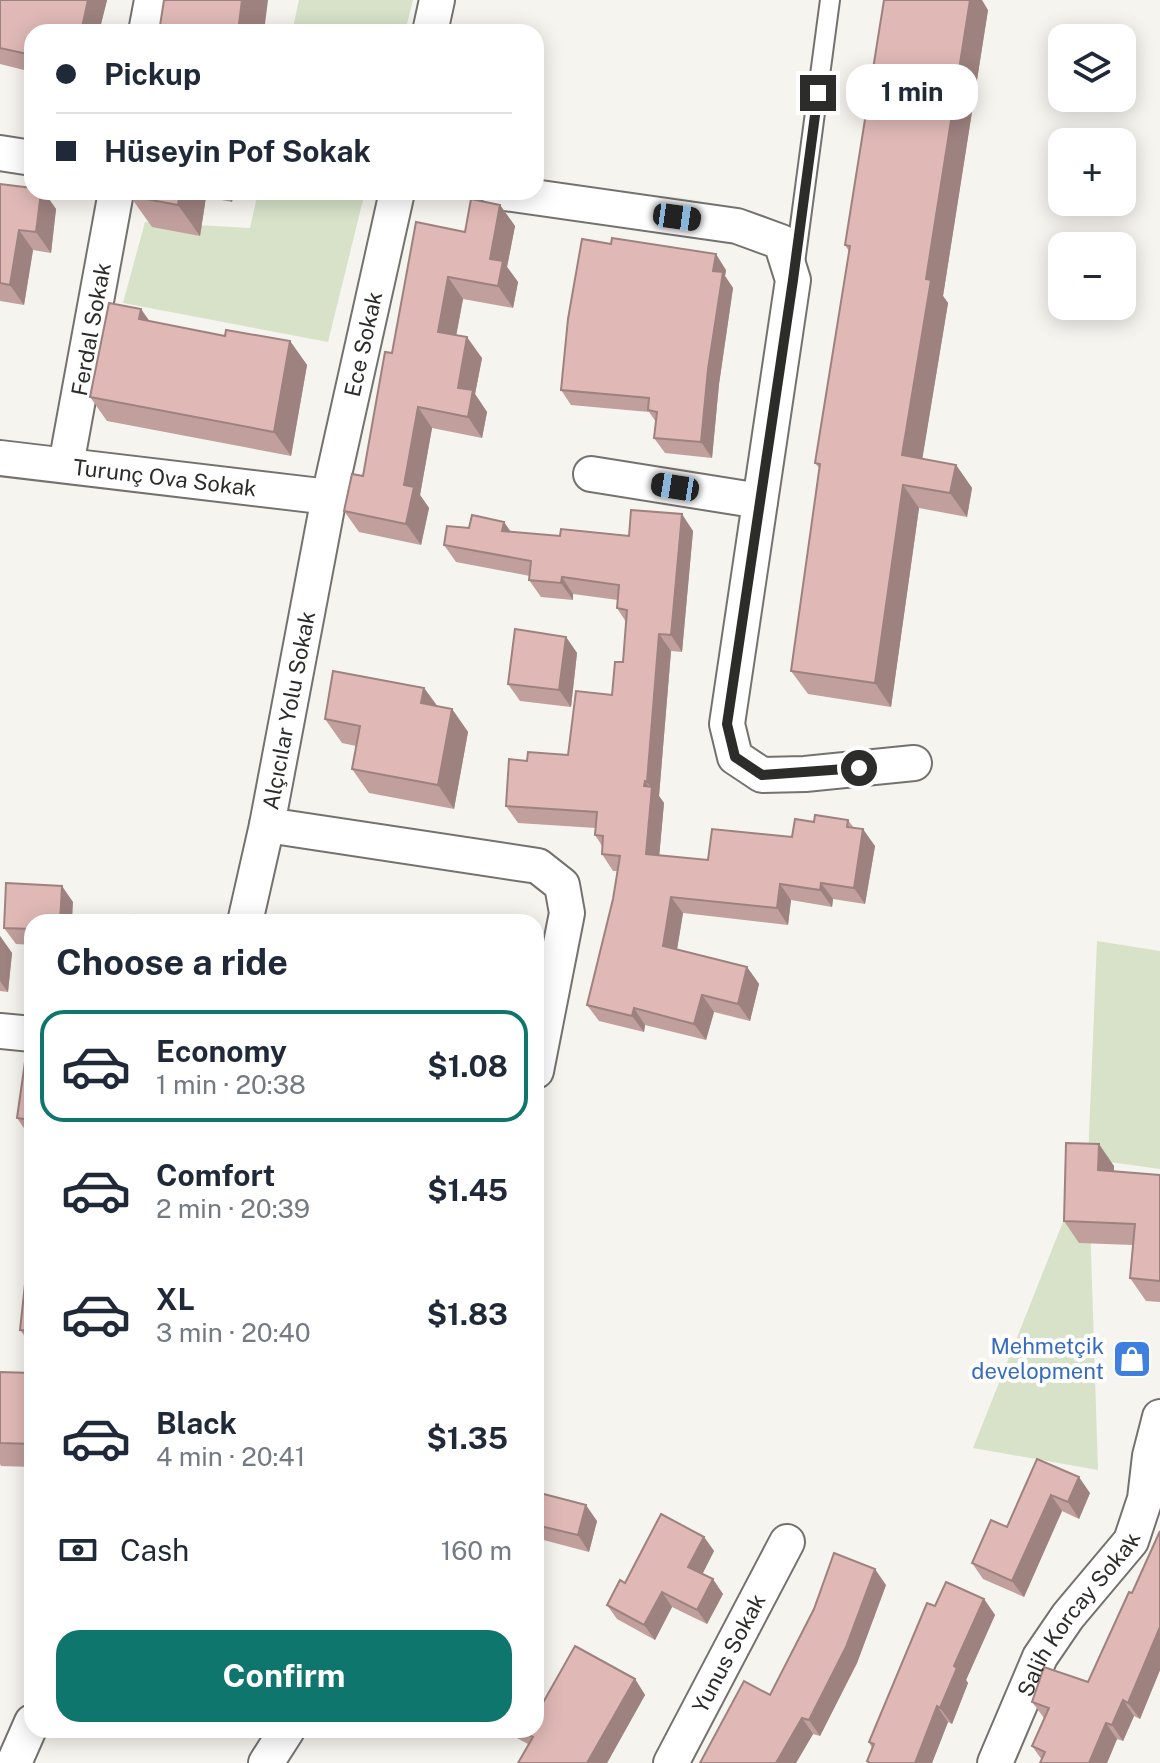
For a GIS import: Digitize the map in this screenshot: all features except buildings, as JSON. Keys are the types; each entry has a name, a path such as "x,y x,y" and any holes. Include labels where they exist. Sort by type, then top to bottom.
{"street":[{"path":"148,24 152,0"},
{"path":"432,24 437,0"},
{"path":"0,153 24,157"},
{"path":"544,199 737,226 781,242 793,280 727,724 735,757 762,775 914,763"},
{"name":"Ferdal Sokak","path":"66,465 115,200"},
{"name":"Ece Sokak","path":"329,497 395,200"},
{"name":"Turunç Ova Sokak","path":"0,458 329,497"},
{"path":"591,474 760,501"},
{"name":"Alçıcılar Yolu Sokak","path":"247,914 267,825 329,497"},
{"path":"267,825 538,866 562,885 567,913 544,1030"},
{"path":"0,1031 24,1033"},
{"name":"Salih Korcay Sokak","path":"995,1763 1040,1657 1068,1616 1131,1541 1145,1499 1150,1456 1160,1417"},
{"name":"Yunus Sokak","path":"671,1763 787,1542"},
{"path":"14,1763 25,1738"},
{"path":"266,1763 282,1738"}],"lane":[{"path":"793,280 830,0"}],"green space":[{"path":"299,0 413,0 407,24 294,24"},
{"path":"256,200 363,200 328,342 123,303 145,222 250,228"},
{"path":"1097,941 1160,951 1160,1169 1088,1159"},
{"path":"1088,1159 1098,1470 973,1448"}],"place":[{"name":"Mehmetçik development","path":"1132,1359"}],"route":[{"path":"818,93 727,724 735,757 762,775 859,768"}]}
